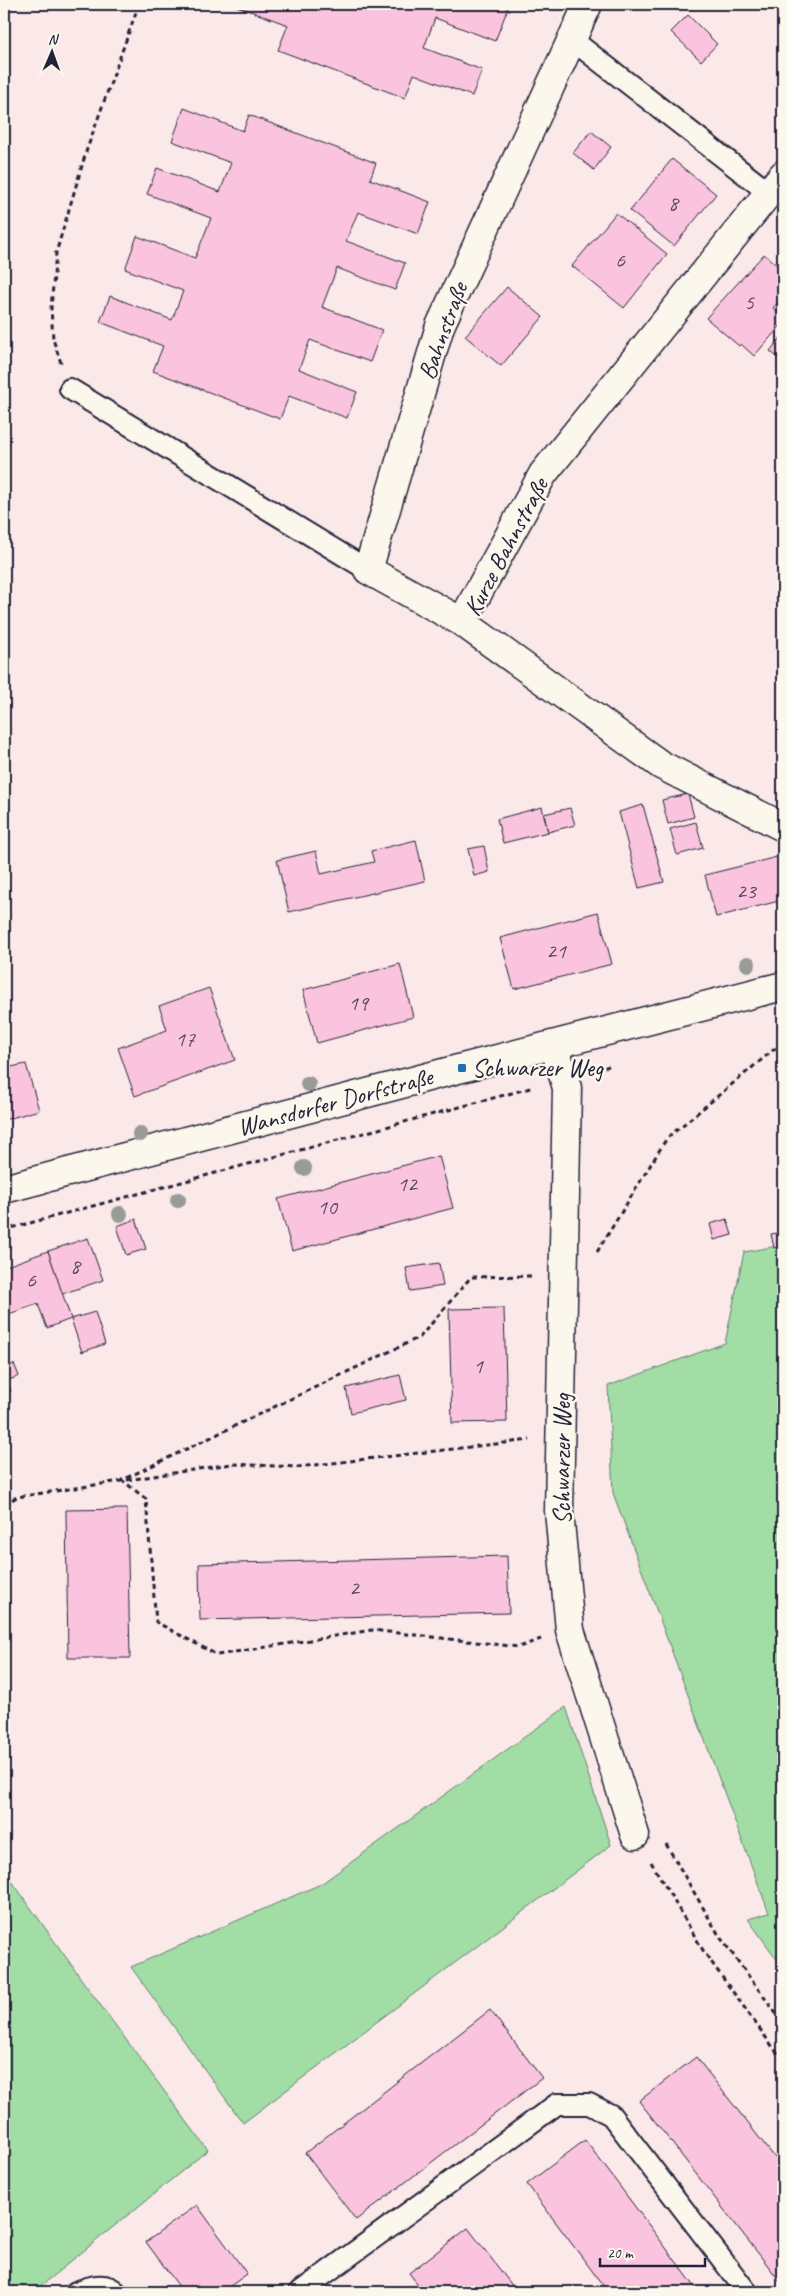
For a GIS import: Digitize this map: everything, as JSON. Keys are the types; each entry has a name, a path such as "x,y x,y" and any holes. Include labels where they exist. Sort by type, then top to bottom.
{"street":[{"name":"Bahnstraße","path":"368,570 440,326 588,4"},
{"name":"Kurze Bahnstraße","path":"776,184 543,474 462,622 661,765 783,827"},
{"path":"368,570 462,622"},
{"name":"Wansdorfer Dorfstraße","path":"4,1189 783,986"},
{"name":"Schwarzer Weg","path":"554,1045 567,1088 559,1511 570,1630 635,1835"}],"lane":[{"path":"571,39 776,184"},
{"path":"70,389 368,570"},
{"path":"300,2292 557,2104 589,2104 611,2115 747,2292"},
{"path":"76,2292 92,2285 112,2288 116,2292"}],"path":[{"path":"70,389 53,339 51,308 56,253 87,149 139,4"},
{"path":"122,1480 420,1336 471,1277 584,1274 667,1138 783,1042"},
{"path":"4,1230 565,1079"},
{"path":"4,1504 17,1496 231,1464 298,1467 560,1436"},
{"path":"122,1480 146,1499 156,1622 217,1655 372,1630 520,1647 570,1630"},
{"path":"635,1835 704,1952 783,2061"},
{"path":"662,1836 720,1937 783,2023"}],"green space":[{"path":"783,1245 783,1968 748,1919 769,1913 613,1493 608,1386 725,1343 744,1252"},
{"path":"566,1707 611,1845 243,2123 131,1967 321,1884"},
{"path":"4,1870 87,1987 208,2150 33,2292 4,2292"}],"building":[{"path":"231,4 495,4 508,8 495,41 435,18 424,48 482,70 472,96 414,74 405,98 278,50 288,25"},
{"path":"688,15 717,44 701,61 671,32"},
{"path":"184,108 243,131 249,115 376,163 370,179 430,202 418,234 358,212 346,241 405,263 395,290 337,268 322,307 382,330 370,362 310,340 299,369 357,392 347,418 289,396 280,419 153,371 163,346 100,322 110,296 172,320 183,291 125,269 137,236 195,258 211,218 147,194 157,168 220,192 231,163 172,141"},
{"path":"591,131 611,147 594,170 573,153"},
{"path":"672,159 716,194 674,246 630,211"},
{"path":"616,213 667,254 624,308 572,266"},
{"path":"764,254 783,271 783,296 773,308 783,317 783,323 754,356 706,318"},
{"path":"507,287 543,317 501,366 465,336"},
{"path":"783,335 783,362 770,351"},
{"path":"688,794 694,817 668,824 662,800"},
{"path":"643,805 664,882 639,888 619,812"},
{"path":"542,807 548,832 503,843 497,819"},
{"path":"570,808 575,825 548,832 544,814"},
{"path":"696,822 703,848 677,855 670,829"},
{"path":"416,840 425,881 289,912 277,860 316,851 321,874 374,862 371,851"},
{"path":"484,846 489,872 474,876 468,849"},
{"path":"777,857 783,882 783,900 716,917 705,875"},
{"path":"598,912 612,964 514,989 500,938"},
{"path":"400,964 413,1017 317,1043 303,990"},
{"path":"209,988 235,1060 135,1096 118,1048 167,1030 159,1006"},
{"path":"4,1041 11,1067 26,1064 39,1110 4,1120"},
{"path":"439,1156 453,1208 292,1251 278,1199"},
{"path":"136,1219 146,1249 126,1255 117,1226"},
{"path":"727,1219 732,1235 714,1240 710,1224"},
{"path":"783,1232 783,1246 774,1248 771,1234"},
{"path":"88,1238 103,1280 62,1294 48,1251"},
{"path":"48,1251 71,1319 47,1328 38,1304 9,1314 4,1298 4,1267"},
{"path":"439,1263 443,1286 410,1291 406,1268"},
{"path":"504,1308 507,1422 452,1423 449,1309"},
{"path":"95,1312 105,1344 82,1352 71,1319"},
{"path":"14,1364 19,1376 4,1382 4,1368"},
{"path":"400,1375 406,1400 351,1413 346,1388"},
{"path":"6,1381 11,1391 4,1394 4,1382"},
{"path":"127,1509 130,1658 68,1658 66,1510"},
{"path":"507,1556 509,1613 200,1620 199,1564"},
{"path":"490,2010 542,2078 356,2220 305,2153"},
{"path":"696,2057 783,2168 783,2285 639,2101"},
{"path":"585,2140 699,2292 608,2292 527,2184"},
{"path":"197,2205 247,2274 222,2292 183,2292 146,2242"},
{"path":"468,2228 517,2292 424,2292 409,2273"}],"place":[{"name":"Schwarzer Weg","path":"462,1068"}]}
